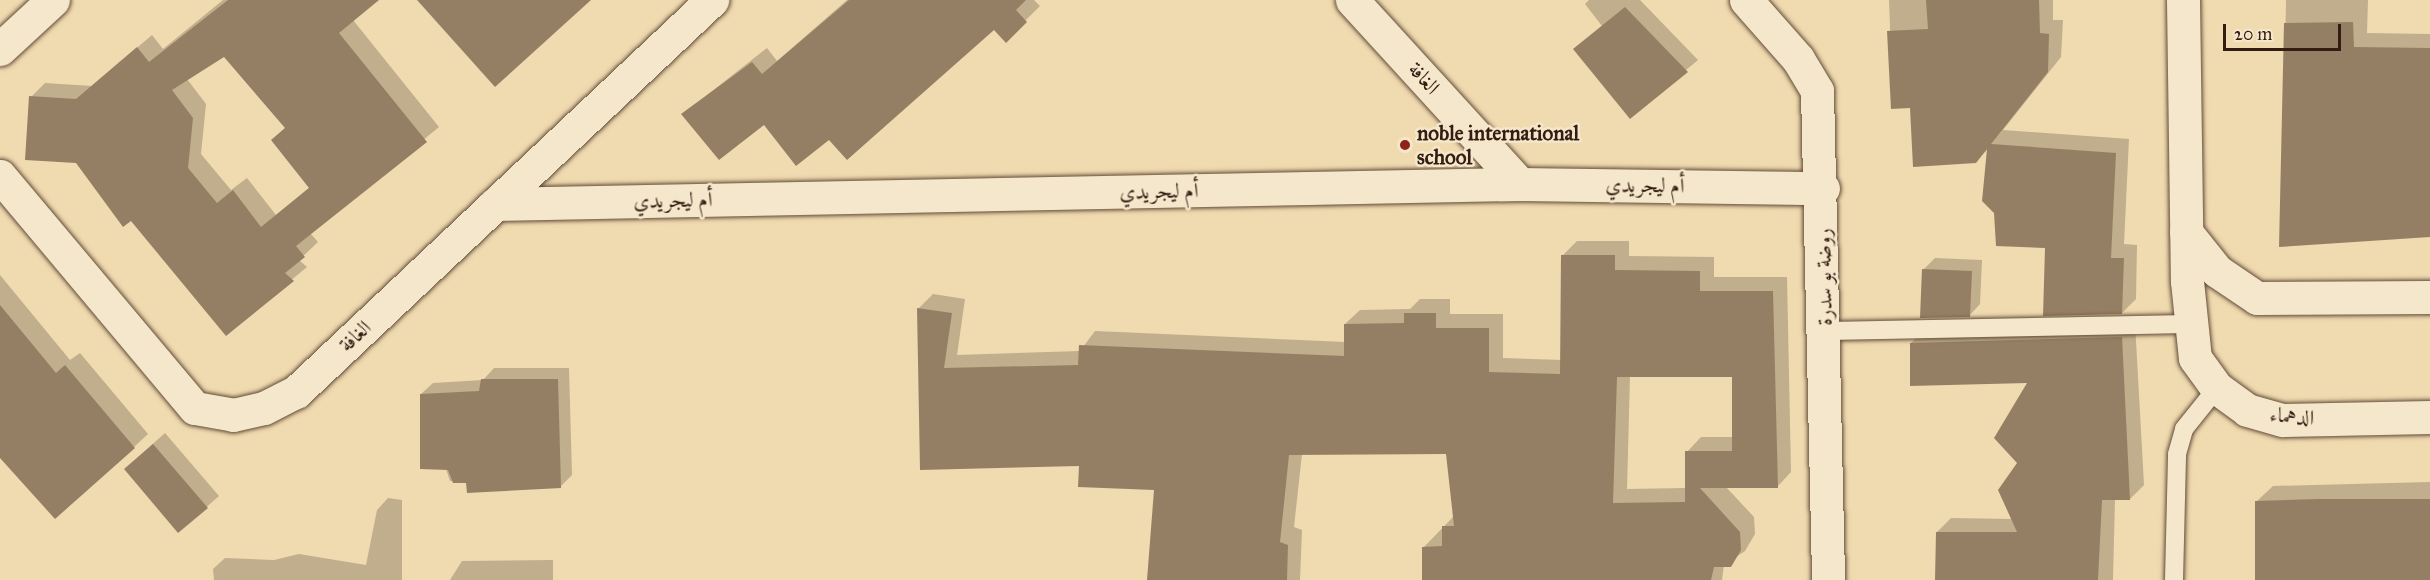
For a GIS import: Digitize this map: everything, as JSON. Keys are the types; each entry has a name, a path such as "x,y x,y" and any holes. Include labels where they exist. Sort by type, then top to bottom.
{"street":[{"path":"0,49 53,0"},
{"name":"الغافة","path":"0,176 195,408 233,415 296,392 712,0"},
{"name":"الغافة","path":"1352,0 1520,184"},
{"name":"روضة بو سدرة","path":"1746,0 1798,60 1817,91 1823,188 1828,580"},
{"name":"الدهماء","path":"2183,0 2186,232 2195,358 2217,388 2247,410 2283,420 2430,417"},
{"name":"أم ليجريدي","path":"495,204 1520,184 1823,188"},
{"path":"2186,232 2217,271 2257,298 2430,297"}],"lane":[{"path":"1825,331 2192,324"},
{"path":"2174,580 2177,454 2184,429 2217,388"}],"building":[{"path":"228,0 379,0 339,33 427,142 296,246 305,257 285,273 294,281 226,336 131,221 123,227 76,163 25,160 29,96 76,99 137,47 149,62","holes":["224,57 285,128 271,140 309,188 261,227 233,190 217,203 188,168 193,118 172,90"]},
{"path":"417,0 591,0 495,87"},
{"path":"849,0 1026,0 1016,10 1027,22 1006,43 994,30 847,160 829,140 796,166 764,125 719,160 681,114 752,62 762,74"},
{"path":"1926,0 2039,0 2040,33 2049,34 2048,72 1991,144 2116,153 2111,258 2124,258 2122,314 2043,316 2045,248 1996,246 1994,213 1982,201 1987,149 1976,163 1913,167 1910,108 1891,109 1887,31 1928,29"},
{"path":"1625,7 1688,72 1630,119 1573,49"},
{"path":"2353,22 2354,47 2430,48 2430,237 2279,247 2284,23"},
{"path":"1561,255 1615,255 1615,270 1700,271 1700,291 1773,291 1778,488 1700,488 1740,532 1741,550 1731,567 1714,567 1711,580 1422,580 1422,547 1442,546 1442,526 1454,526 1446,454 1289,455 1280,542 1288,545 1287,580 1147,580 1154,490 1078,487 1079,466 920,470 917,308 952,313 944,368 1078,365 1079,345 1344,356 1344,324 1404,323 1404,313 1436,313 1436,328 1489,328 1489,372 1560,374","holes":["1617,377 1732,377 1732,451 1685,451 1685,502 1613,503"]},
{"path":"1922,269 1972,271 1970,317 1920,318"},
{"path":"0,305 56,373 65,365 135,448 55,519 0,458"},
{"path":"2122,337 2130,500 2102,500 2098,580 1935,580 1936,532 2017,532 1998,490 2017,463 1994,438 2027,383 1910,386 1910,343"},
{"path":"481,379 558,379 561,488 467,493 466,483 453,483 448,470 420,469 420,394 479,391"},
{"path":"153,444 208,508 178,533 124,469"},
{"path":"2430,499 2430,580 2255,580 2255,501"}],"place":[{"name":"noble international school","path":"1405,145"}]}
